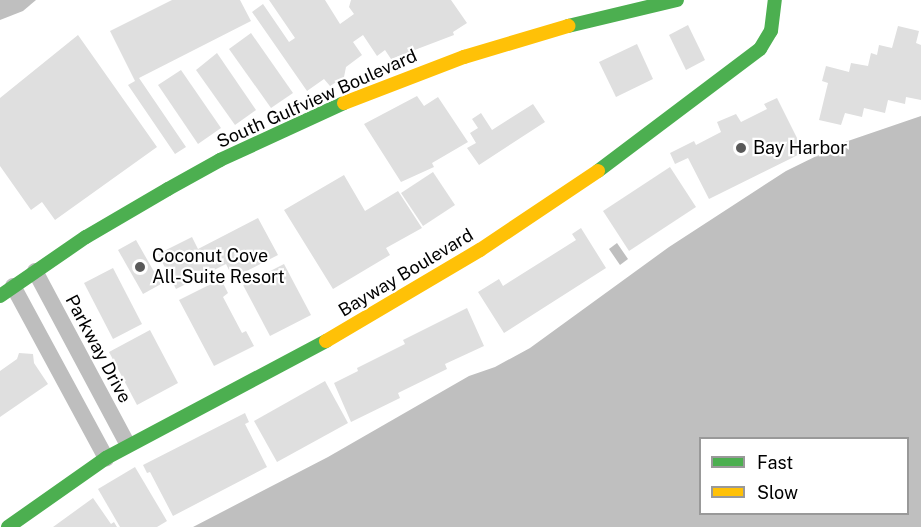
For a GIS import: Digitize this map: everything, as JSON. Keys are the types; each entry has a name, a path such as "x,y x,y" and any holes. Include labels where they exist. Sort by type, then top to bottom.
{"street":[{"name":"South Gulfview Boulevard","path":"7,291 86,237 220,160 347,102 445,64 546,31 677,0"},
{"name":"Bayway Boulevard","path":"8,527 106,458 359,323 568,192 702,95 760,49 771,31 775,0"},
{"name":"Parkway Drive","path":"35,271 128,445"},
{"path":"7,291 106,458"}],"shaded area":[{"path":"0,0 36,0 23,11 0,20"},
{"path":"921,116 921,527 193,527 328,457 469,376 495,367 530,348 669,247 786,171 845,142"},
{"path":"617,243 628,259 620,265 609,249"}],"building":[{"path":"172,0 240,0 251,21 139,78 186,147 175,154 128,85 135,81 110,31"},
{"path":"269,0 325,0 340,24 354,14 349,7 351,0 451,0 467,23 453,32 454,35 391,59 385,50 377,56 363,35 353,42 362,55 346,67 344,77 330,86 324,79 307,91 252,12 263,4 289,42 295,38"},
{"path":"688,25 705,60 686,70 669,35"},
{"path":"898,26 919,31 916,43 921,45 921,100 906,97 905,104 888,100 885,113 864,108 862,117 845,113 841,125 819,120 828,83 822,81 826,66 849,72 851,63 868,66 871,53 877,55 879,45 892,48"},
{"path":"251,33 293,93 271,108 229,49"},
{"path":"78,35 157,147 55,220 42,202 31,210 0,166 0,98"},
{"path":"637,44 653,79 616,97 599,62"},
{"path":"217,53 256,110 235,125 196,70"},
{"path":"181,70 221,128 198,144 158,85"},
{"path":"417,96 424,106 438,97 468,142 432,163 434,167 401,182 364,124"},
{"name":"Bay Harbor","path":"777,98 804,152 709,199 688,158 675,164 670,153 694,141 696,145 721,132 717,122 736,114 741,122 767,109 764,104"},
{"path":"533,104 545,122 479,165 467,148 476,143 470,133 478,128 472,119 481,113 492,130"},
{"path":"670,167 696,207 629,251 603,211"},
{"path":"433,172 455,205 423,226 401,193"},
{"path":"344,175 365,211 398,191 422,228 386,248 390,255 333,289 284,210"},
{"path":"258,218 278,255 233,278 226,264 176,289 158,254 192,237 198,249"},
{"path":"581,228 606,268 504,333 478,292 499,279 503,286 576,240 572,234"},
{"name":"Coconut Cove All-Suite Resort","path":"136,240 161,284 143,294 118,250"},
{"path":"284,264 311,315 270,336 243,285"},
{"path":"113,268 142,324 113,339 84,283"},
{"path":"221,279 228,293 223,297 242,333 246,331 254,346 214,366 179,300"},
{"path":"467,308 484,346 445,364 447,369 398,393 400,398 351,422 334,383 358,371 357,368 405,344 403,340"},
{"path":"150,330 178,383 137,405 109,352"},
{"path":"19,353 33,354 34,363 48,384 0,417 0,371 17,359"},
{"path":"325,381 348,423 277,462 254,421"},
{"path":"245,413 249,422 245,424 267,467 173,516 150,472 147,473 143,465"},
{"path":"135,467 167,521 157,527 120,527 98,489"},
{"path":"93,498 111,524 114,522 117,527 53,527"}],"traffic: fast":[{"path":"568,26 677,0"},
{"path":"598,171 760,49 771,31 775,0"},
{"path":"0,296 86,237 168,189 220,160 344,103"},
{"path":"8,527 106,458 326,341"}],"traffic: slow":[{"path":"344,103 464,57 568,26"},
{"path":"326,341 480,250 598,171"}],"place":[{"name":"Bay Harbor","path":"741,148"},
{"name":"Coconut Cove All-Suite Resort","path":"140,267"}]}
